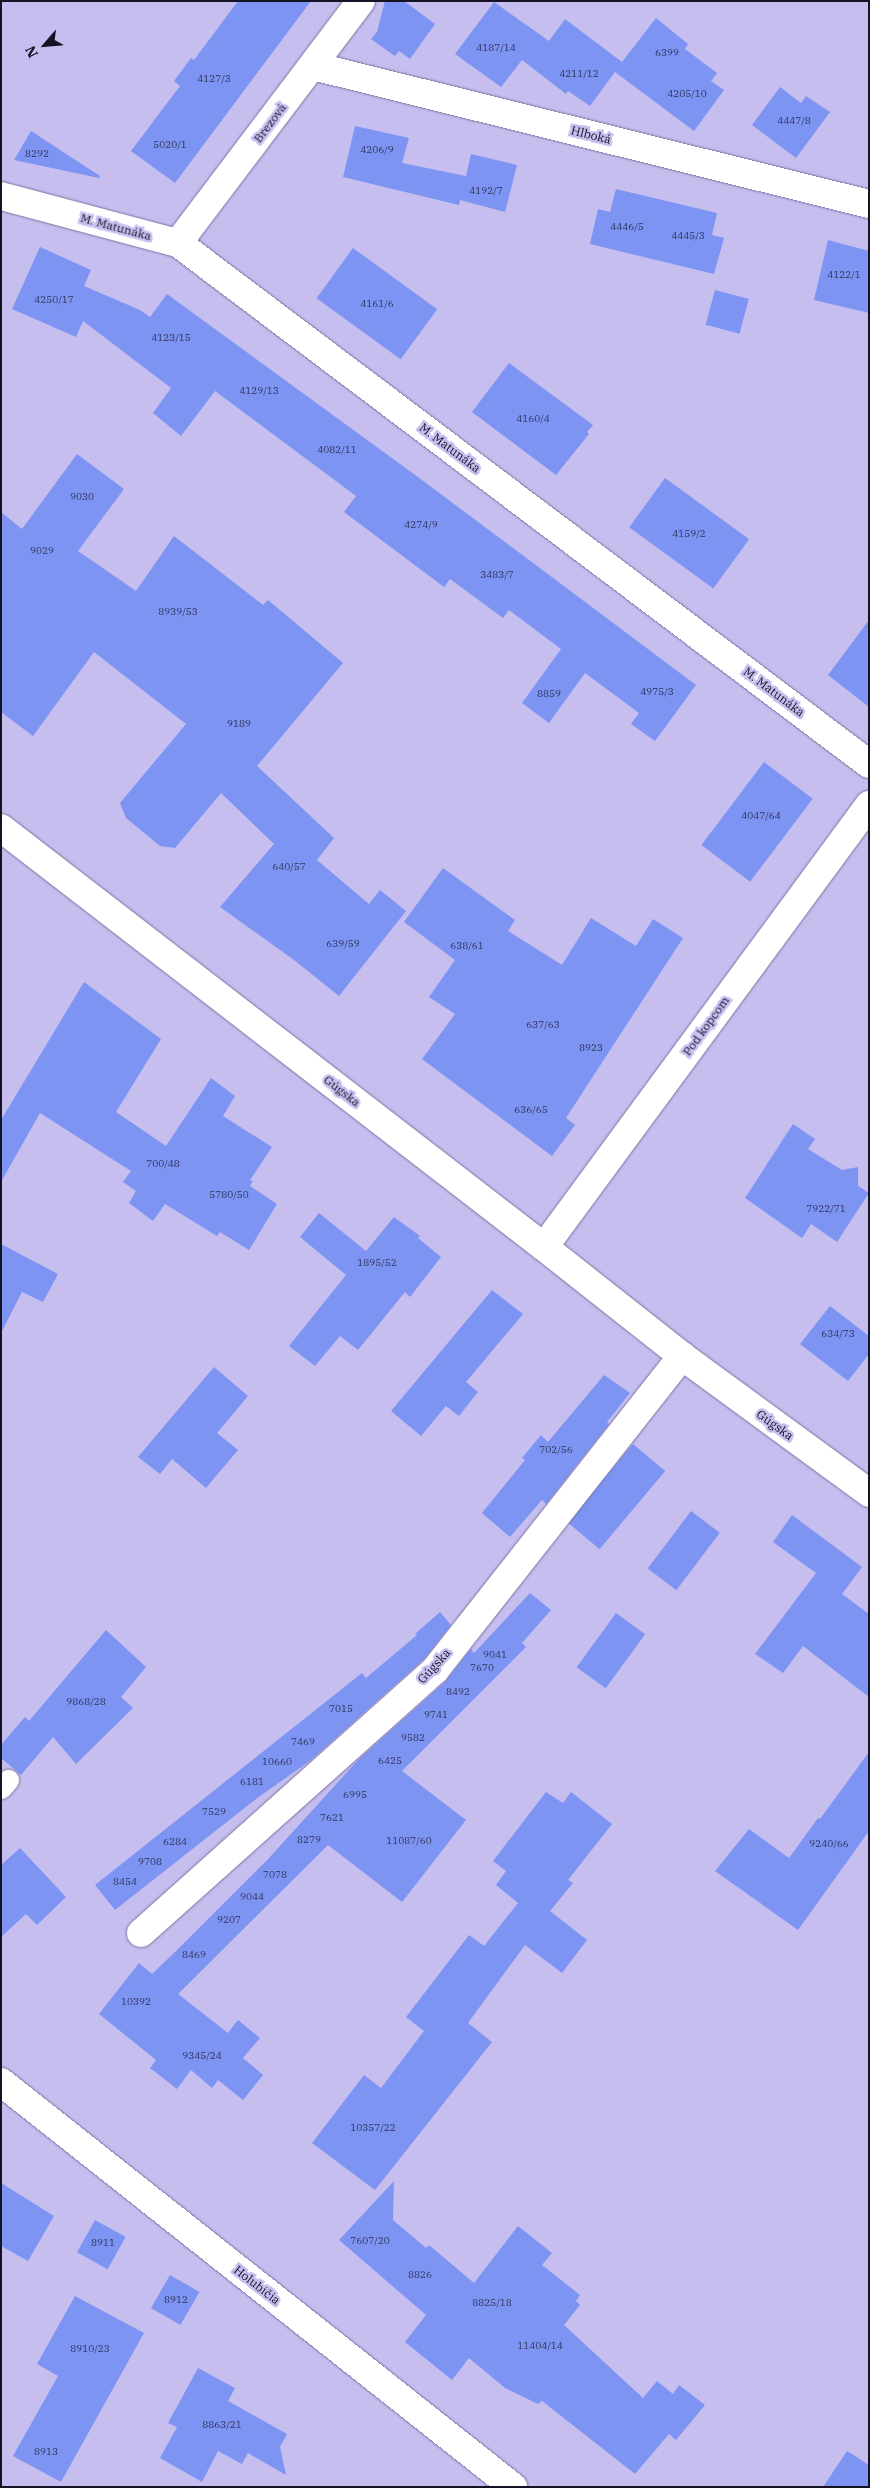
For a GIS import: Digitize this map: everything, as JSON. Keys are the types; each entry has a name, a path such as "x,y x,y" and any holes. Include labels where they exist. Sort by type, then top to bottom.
{"street":[{"name":"Brezová","path":"178,244 360,1"},
{"name":"Hlboká","path":"313,66 869,204"},
{"name":"M. Matunáka","path":"1,196 178,244 869,764"},
{"name":"Pod kopcom","path":"544,1247 869,805"},
{"name":"Gúgska","path":"1,828 544,1247 682,1356 869,1493"},
{"name":"Gúgska","path":"141,1933 435,1670 682,1356"},
{"name":"Holubičia","path":"1,2082 513,2487"}],"building":[{"path":"238,1 311,1 175,183 131,151 180,86 174,81 191,58 194,60"},
{"path":"385,1 404,1 435,24 410,59 399,51 395,56 371,39 377,32"},
{"path":"494,2 549,41 565,19 622,62 656,18 688,44 685,49 717,73 711,81 724,90 694,131 615,72 590,106 568,91 566,94 522,60 501,87 455,54"},
{"path":"780,87 801,103 806,96 830,112 796,158 752,125"},
{"path":"355,126 409,138 402,163 466,176 471,154 517,165 505,212 460,200 459,205 343,177"},
{"path":"31,131 100,176 99,178 14,160"},
{"path":"616,189 717,213 712,235 724,238 714,274 590,244 598,209 610,212"},
{"path":"828,240 869,251 869,313 814,300"},
{"path":"40,247 91,270 84,286 140,310 150,317 167,294 422,480 696,685 655,741 631,724 639,713 585,673 549,723 522,703 561,649 509,610 503,618 450,579 444,587 344,512 356,496 215,391 181,436 153,413 171,388 83,321 76,337 12,309"},
{"path":"353,248 437,309 401,359 317,298"},
{"path":"715,290 749,299 739,334 706,325"},
{"path":"509,363 593,425 587,432 589,434 556,475 472,412"},
{"path":"77,454 124,489 78,551 136,591 174,536 263,605 268,600 343,663 257,766 334,838 317,860 369,904 380,890 406,911 339,996 294,960 220,907 274,844 221,793 175,848 160,846 126,818 120,803 186,724 94,652 33,736 1,712 1,512 22,529"},
{"path":"665,478 749,539 713,588 629,527"},
{"path":"869,620 869,707 828,675"},
{"path":"764,762 813,799 750,882 701,845"},
{"path":"443,868 515,920 508,931 562,965 591,918 636,946 653,919 683,938 566,1118 575,1125 552,1156 422,1059 455,1014 429,997 455,960 404,922"},
{"path":"84,982 161,1039 116,1112 166,1146 211,1078 235,1096 223,1116 272,1147 250,1180 253,1181 250,1186 277,1204 249,1250 220,1232 217,1236 165,1204 153,1221 129,1203 136,1191 123,1182 131,1171 40,1113 1,1182 1,1120"},
{"path":"793,1124 815,1139 808,1149 842,1170 858,1167 858,1186 869,1193 837,1242 811,1224 802,1238 745,1198"},
{"path":"319,1213 366,1251 394,1217 420,1236 418,1238 441,1257 410,1297 405,1292 358,1350 340,1336 315,1366 289,1346 346,1275 300,1237"},
{"path":"1,1244 58,1274 43,1302 22,1292 1,1333"},
{"path":"492,1290 523,1314 466,1382 478,1392 459,1416 446,1406 421,1436 391,1411"},
{"path":"830,1306 869,1336 869,1354 848,1381 800,1344"},
{"path":"214,1367 248,1396 217,1433 238,1450 206,1488 172,1459 160,1474 138,1457"},
{"path":"604,1375 630,1393 607,1422 609,1424 546,1504 542,1500 510,1537 482,1513 525,1460 522,1458 541,1435 548,1442"},
{"path":"633,1444 665,1471 600,1549 567,1522"},
{"path":"691,1511 720,1533 676,1590 648,1569"},
{"path":"792,1515 862,1567 842,1594 869,1614 869,1697 803,1646 783,1673 755,1654 816,1573 773,1542"},
{"path":"530,1593 551,1610 522,1643 526,1647 402,1771 466,1820 402,1902 328,1845 178,1994 228,2033 238,2020 260,2038 243,2058 263,2075 243,2100 218,2080 212,2088 191,2070 177,2089 150,2068 156,2060 99,2014 139,1963 152,1974 176,1951 269,1858 359,1759 445,1682 471,1649 474,1653"},
{"path":"440,1612 451,1625 424,1659 311,1760 256,1799 115,1910 95,1885 362,1673 366,1678 417,1635 415,1634"},
{"path":"616,1613 645,1634 606,1688 577,1667"},
{"path":"106,1630 146,1667 121,1697 133,1708 76,1764 53,1737 21,1775 1,1758 1,1745 25,1717 29,1721"},
{"path":"869,1752 869,1831 798,1930 715,1871 749,1829 789,1858"},
{"path":"546,1792 563,1803 571,1792 612,1824 568,1880 573,1883 550,1911 587,1940 562,1973 525,1945 468,2023 492,2042 375,2190 312,2143 364,2075 381,2088 424,2031 406,2017 469,1935 484,1946 518,1903 496,1885 506,1871 493,1861"},
{"path":"20,1848 66,1897 37,1925 26,1914 1,1937 1,1865"},
{"path":"394,2181 393,2220 426,2248 429,2245 474,2283 518,2226 552,2253 542,2265 580,2295 576,2301 580,2305 564,2325 643,2398 657,2381 673,2394 679,2385 705,2405 676,2440 669,2434 635,2474 542,2401 538,2404 505,2388 469,2358 452,2380 405,2342 426,2315 339,2240"},
{"path":"1,2183 54,2216 28,2261 1,2246"},
{"path":"95,2220 126,2237 108,2269 77,2252"},
{"path":"170,2275 199,2292 180,2325 151,2308"},
{"path":"75,2296 144,2333 61,2482 13,2456 58,2376 37,2364"},
{"path":"198,2368 235,2388 228,2401 287,2434 280,2447 286,2475 248,2453 242,2464 218,2451 202,2482 160,2458 177,2427 168,2423"},
{"path":"847,2451 869,2465 869,2487 823,2487"}]}
